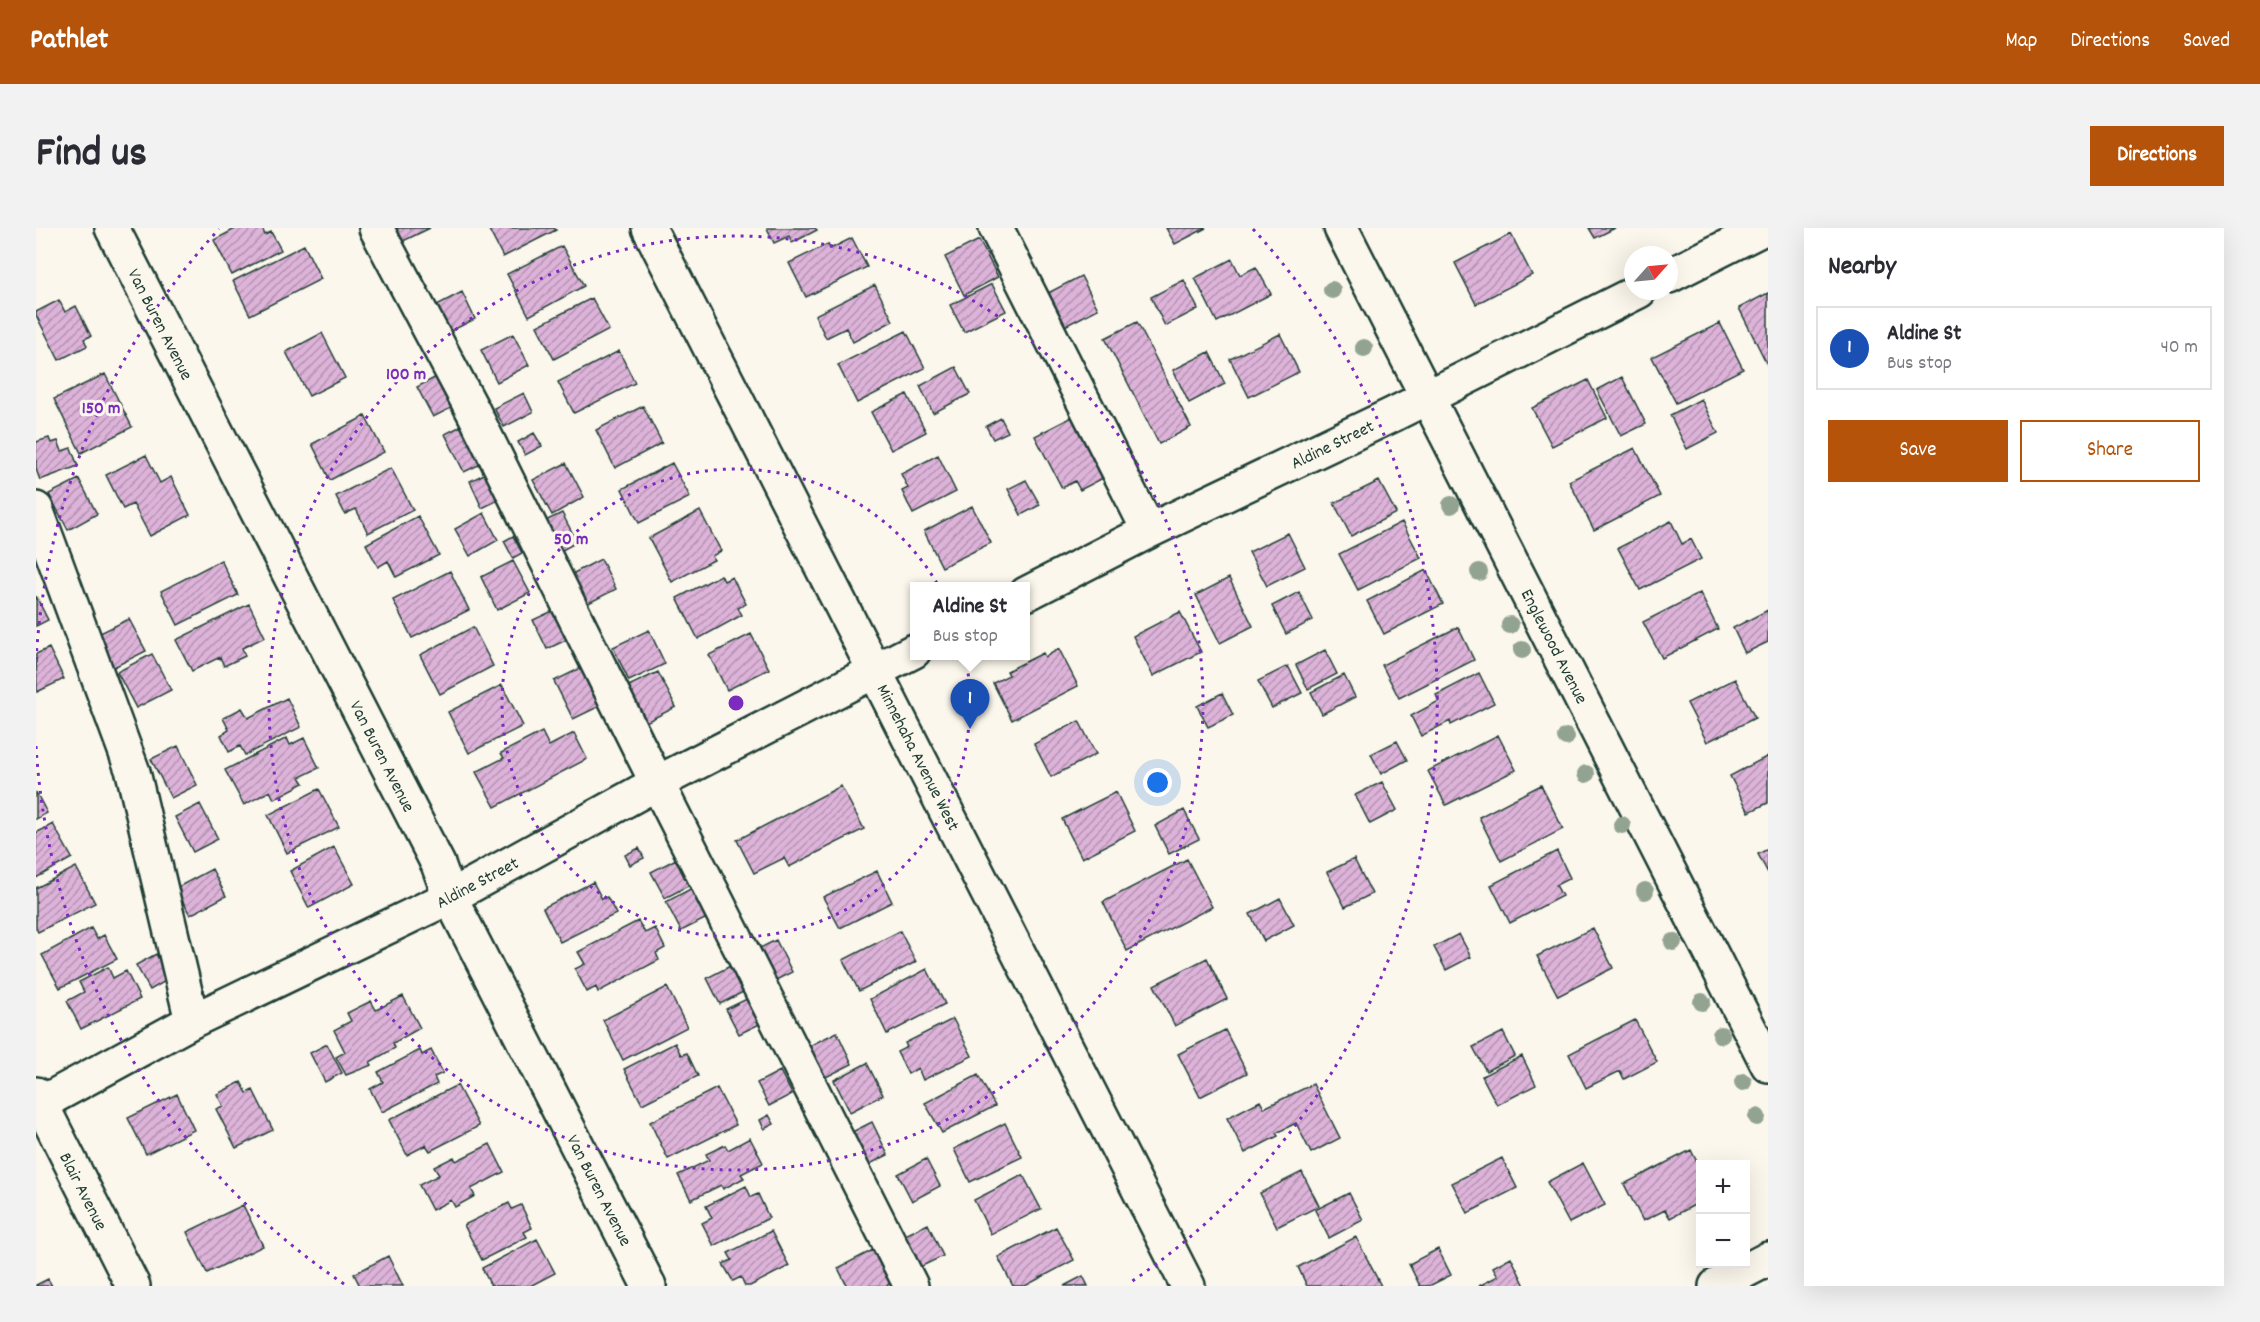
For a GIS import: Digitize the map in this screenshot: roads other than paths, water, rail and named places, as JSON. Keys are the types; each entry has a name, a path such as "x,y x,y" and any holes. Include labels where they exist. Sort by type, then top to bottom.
{"street":[{"name":"Van Buren Avenue","path":"112,228 438,864 450,897 649,1286"},
{"path":"376,228 473,411 657,783 911,1286"},
{"name":"Minnehaha Avenue West","path":"649,228 1188,1286"},
{"path":"996,228 1149,531"},
{"name":"Englewood Avenue","path":"1341,228 1768,1065"},
{"path":"1678,271 1764,228"},
{"name":"Aldine Street","path":"1030,592 1149,531 1427,397 1624,298"},
{"path":"36,509 133,772 192,1021"},
{"name":"Aldine Street","path":"38,1101 192,1021 450,897 657,783 910,654"},
{"name":"Blair Avenue","path":"38,1101 133,1286"},
{"path":"1716,1286 1768,1259"}],"place":[{"name":"Aldine St","path":"970,729"}]}
